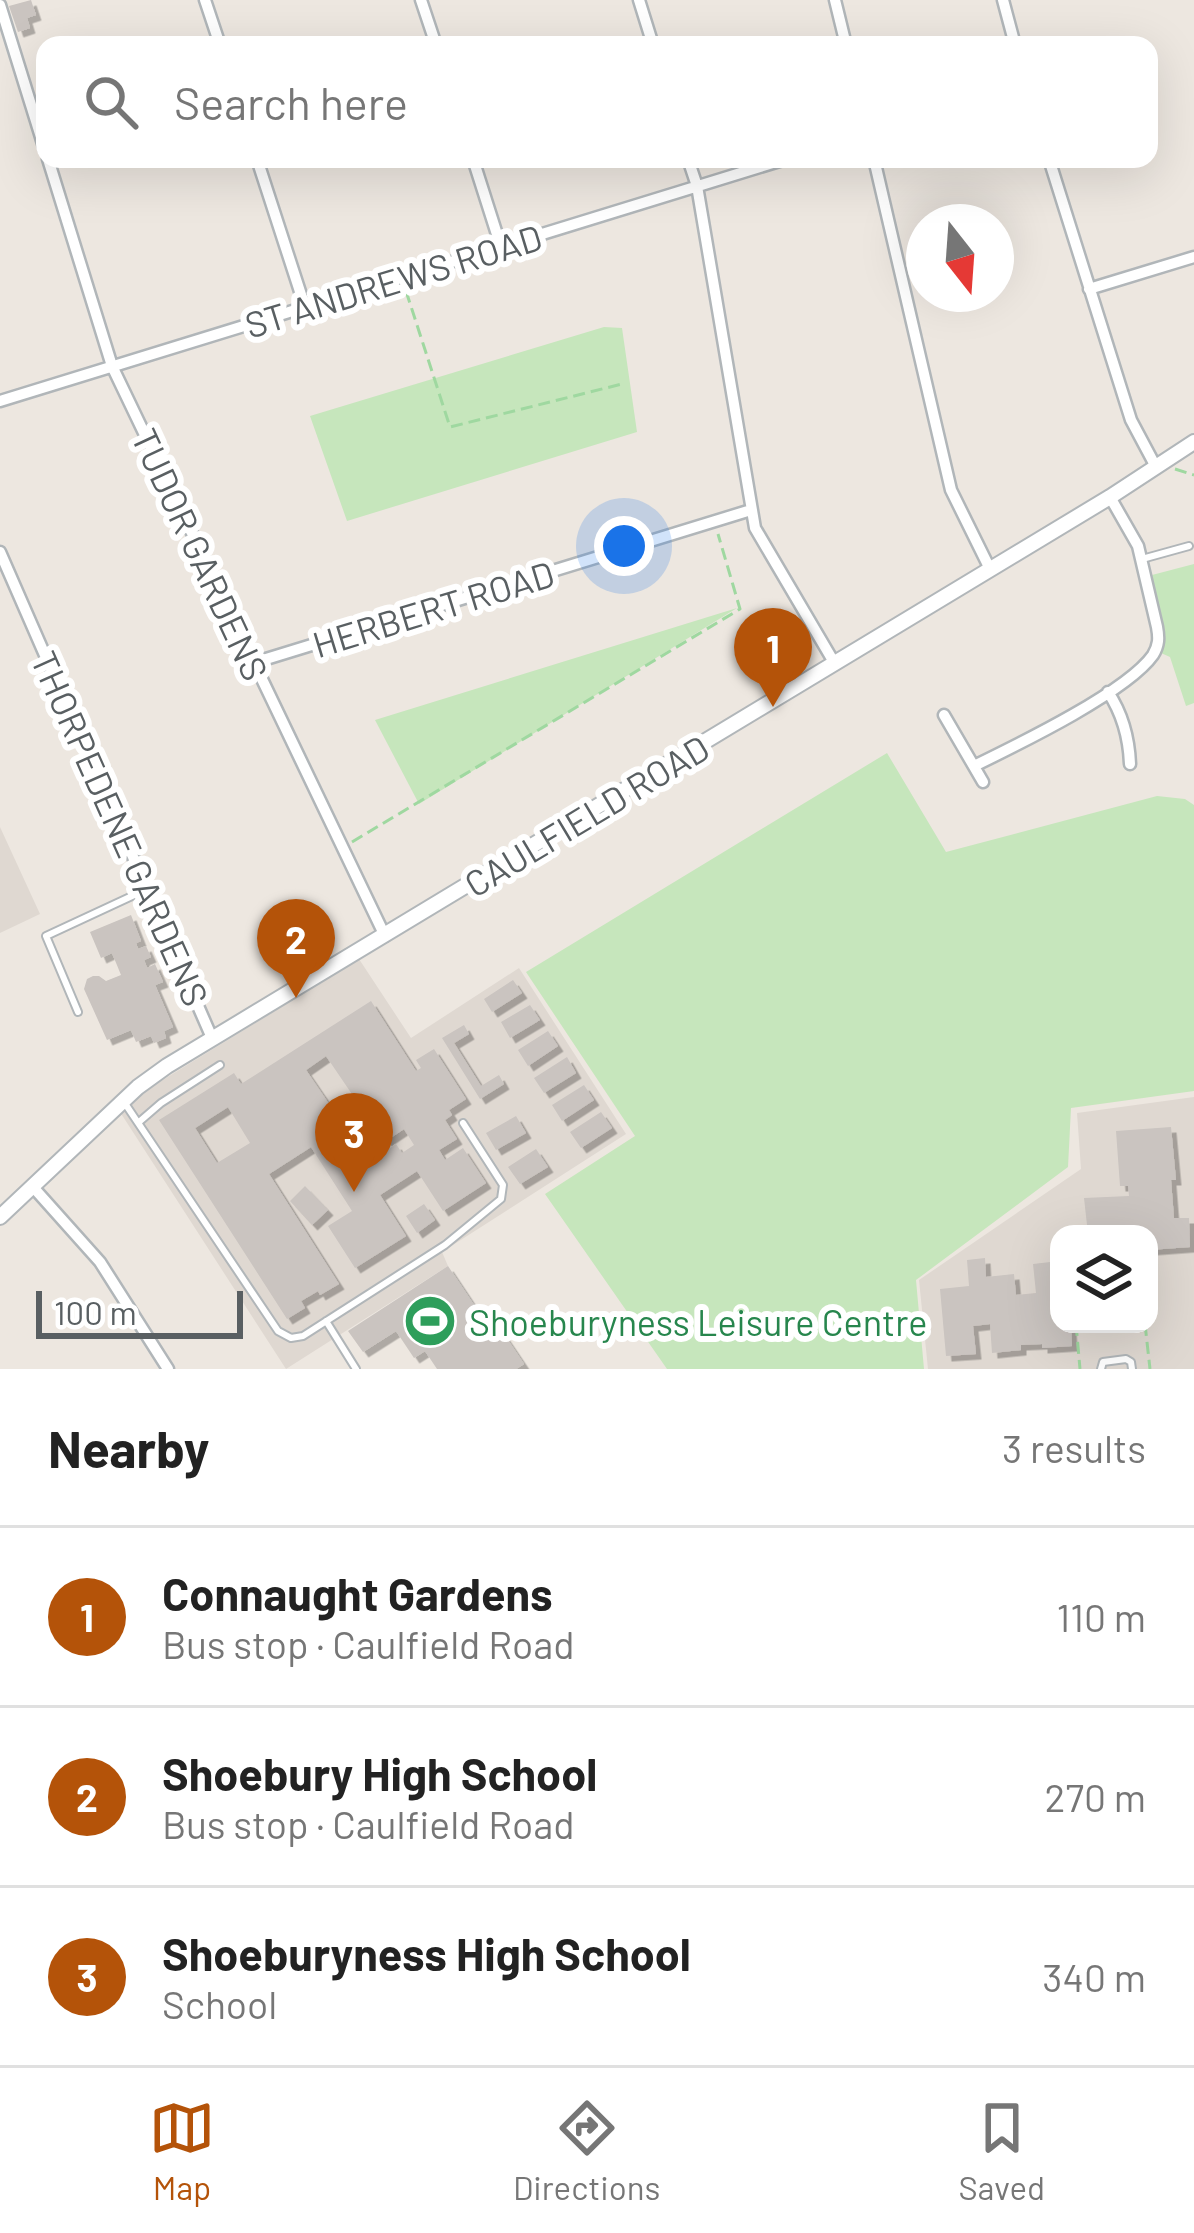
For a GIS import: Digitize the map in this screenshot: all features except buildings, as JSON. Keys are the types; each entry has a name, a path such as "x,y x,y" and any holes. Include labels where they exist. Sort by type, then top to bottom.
{"street":[{"path":"206,0 217,36"},
{"path":"421,0 433,36"},
{"path":"639,0 650,36"},
{"path":"835,0 844,36"},
{"path":"1003,0 1013,36"},
{"path":"0,5 36,121"},
{"name":"TUDOR GARDENS","path":"51,168 112,366 385,936"},
{"path":"260,168 305,307"},
{"path":"476,168 502,247"},
{"path":"691,168 755,528 835,664"},
{"name":"ST ANDREWS ROAD","path":"0,401 756,168"},
{"path":"876,168 951,490 990,569"},
{"path":"1052,168 1131,420 1156,466"},
{"path":"1089,289 1194,257"},
{"name":"CAULFIELD ROAD","path":"4,1213 166,1066 1194,442"},
{"path":"974,766 1108,692 1148,661 1159,641 1138,546 1110,497"},
{"name":"HERBERT ROAD","path":"253,664 751,510"},
{"name":"THORPEDENE GARDENS","path":"0,552 212,1038"},
{"path":"1108,692 1134,744 1130,764"},
{"path":"944,715 983,782"},
{"path":"33,1187 100,1262 168,1369"},
{"path":"0,1194 4,1213"}],"lane":[{"path":"1142,559 1190,546"},
{"path":"78,1012 46,936 148,888"},
{"path":"139,1122 220,1065"},
{"path":"123,1101 278,1330 297,1338 445,1245 501,1199 503,1185 464,1123"},
{"path":"326,1321 356,1369"},
{"path":"1102,1369 1103,1362 1126,1358 1132,1369"}],"path":[{"path":"401,278 451,428 622,383"},
{"path":"343,848 740,609 715,521"},
{"path":"1077,1333 1080,1369"},
{"path":"1146,1333 1150,1369"}],"shaded area":[{"path":"0,827 40,914 0,933"},
{"path":"359,959 411,1038 519,968 626,1134 442,1252 448,1266 286,1369 120,1112 153,1086"},
{"path":"1194,1097 1194,1369 928,1369 919,1280 1081,1169 1077,1113"}],"green space":[{"path":"604,327 622,328 637,432 347,521 310,416"},
{"path":"1194,564 1194,703 1186,706 1170,657 1161,653 1165,635 1152,575"},
{"path":"737,608 419,804 375,720"},
{"path":"887,753 946,852 1157,796 1185,799 1194,805 1194,1091 1071,1108 1068,1167 916,1280 924,1369 667,1369 545,1194 635,1136 526,972"}],"place":[{"name":"Connaught Gardens","path":"773,707"},
{"name":"Shoebury High School","path":"296,998"},
{"name":"Shoeburyness High School","path":"354,1192"},
{"name":"Shoeburyness Leisure Centre","path":"430,1321"}]}
